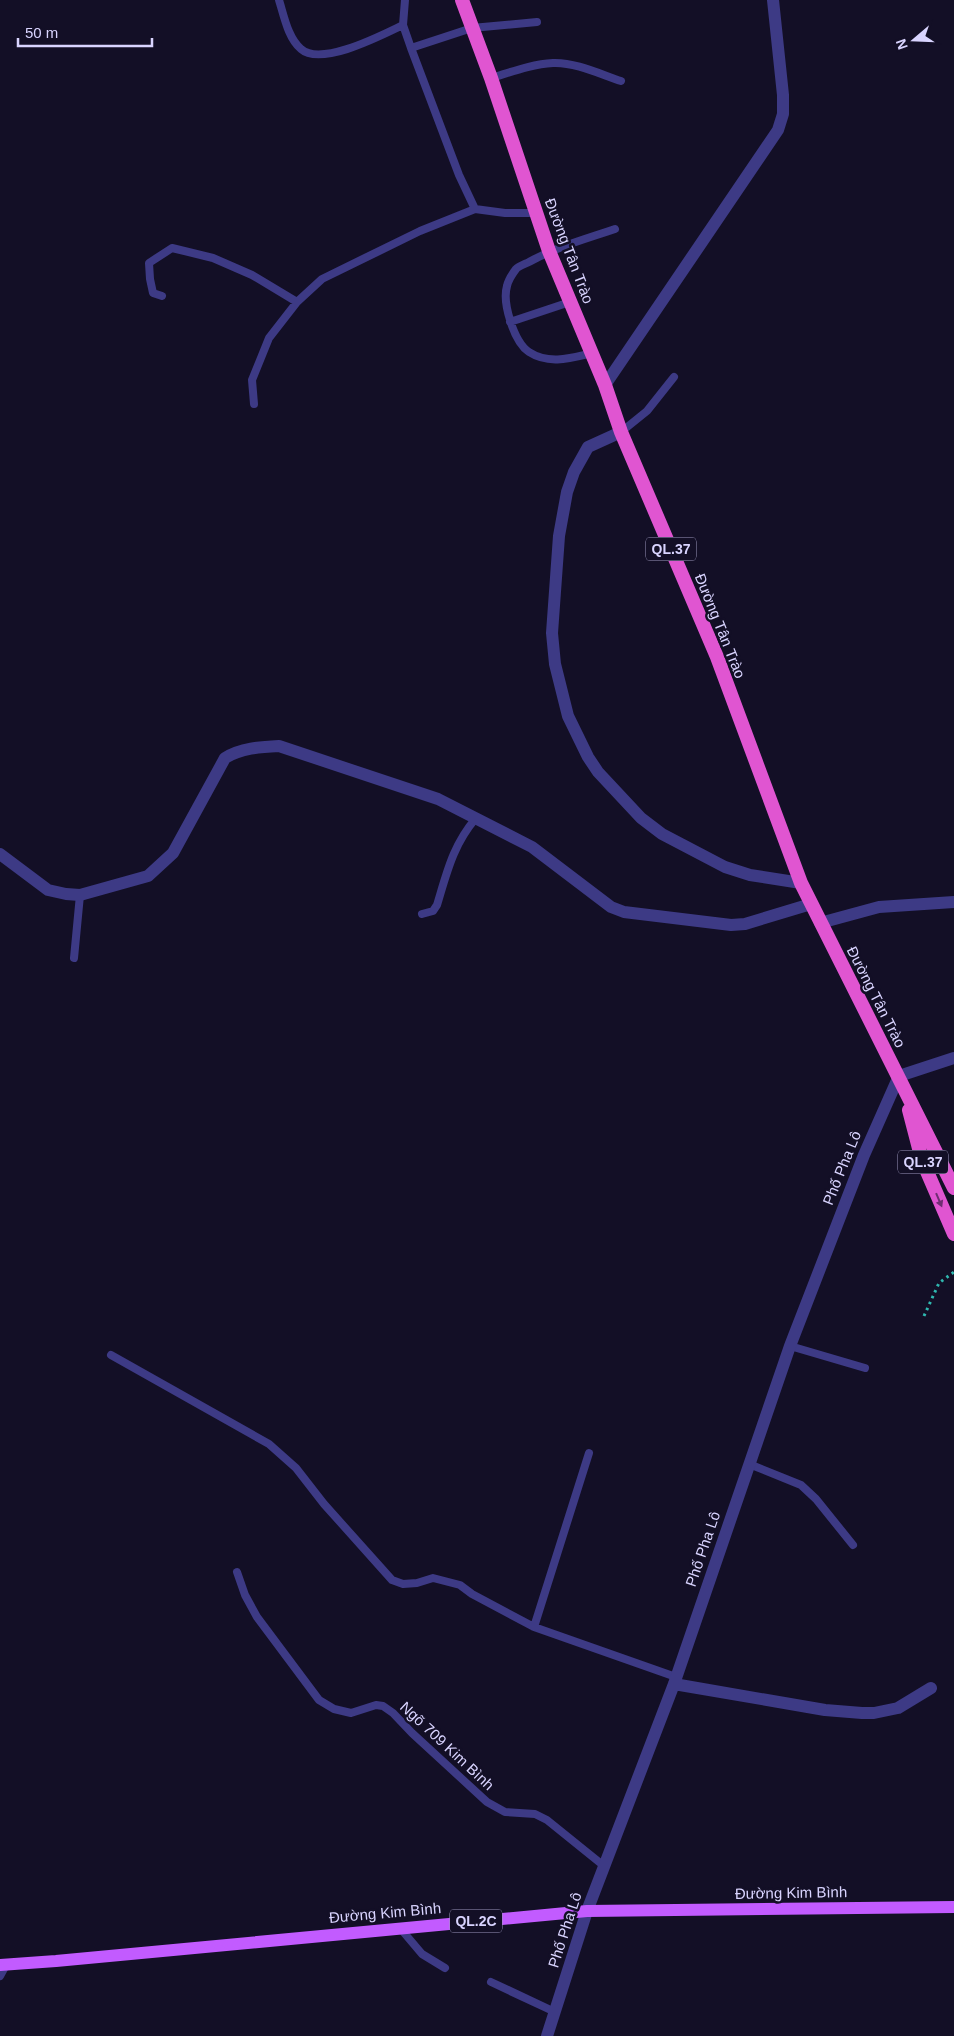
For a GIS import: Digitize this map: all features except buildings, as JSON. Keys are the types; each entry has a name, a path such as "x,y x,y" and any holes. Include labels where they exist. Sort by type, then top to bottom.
{"highway":[{"name":"Đường Tân Trào","path":"465,1 472,28 491,78 549,251 605,385 621,432 717,657 801,883 901,1082 951,1174 954,1188"},
{"name":"Đường Tân Trào","path":"901,1082 922,1160 954,1234"}],"main road":[{"name":"Đường Kim Bình","path":"2,1968 587,1911 954,1908"}],"street":[{"path":"605,385 778,130 783,114 784,95 773,0"},
{"path":"621,432 588,447 574,472 566,492 558,543 552,633 555,664 568,716 588,757 598,772 641,818 662,834 725,867 750,875 801,883"},
{"path":"0,854 48,890 80,895 148,876 173,853 225,758 236,751 265,746 279,746 438,799 532,848 611,907 624,912 731,925 745,924 811,904"},
{"path":"820,923 879,907 954,902"},
{"path":"901,1082 954,1058"},
{"name":"Phố Pha Lô","path":"548,2036 587,1911 675,1681 790,1346 864,1154 901,1082"},
{"path":"675,1681 825,1710 862,1713 874,1713 898,1708 931,1688"}],"lane":[{"path":"279,0 288,30 300,49 308,54 335,53 366,42 403,25"},
{"path":"405,0 403,25 459,175 475,209"},
{"path":"411,48 472,28 537,22"},
{"path":"491,78 536,65 554,63 565,64 621,81"},
{"path":"254,404 252,380 269,338 297,302 322,279 420,231 475,209 505,213 536,213"},
{"path":"592,353 562,361 529,352 510,322 507,312 507,286 516,269 549,251 615,229"},
{"path":"162,296 153,293 148,263 172,248 213,258 252,275 297,302"},
{"path":"510,322 570,302"},
{"path":"621,432 647,411 674,378"},
{"path":"422,914 433,911 437,905 451,860 463,833 476,818"},
{"path":"74,958 80,895"},
{"path":"790,1346 865,1368"},
{"path":"111,1356 269,1444 296,1468 324,1504 392,1580 402,1584 417,1584 433,1578 460,1585 472,1594 534,1627 675,1681"},
{"path":"534,1627 589,1453"},
{"path":"749,1464 801,1485 816,1499 853,1545"},
{"name":"Ngõ 709 Kim Bình","path":"237,1572 245,1595 257,1617 319,1700 334,1709 351,1713 376,1705 383,1706 393,1713 487,1802 505,1812 536,1814 547,1820 604,1866"},
{"path":"400,1928 422,1954 445,1968"},
{"path":"491,1982 555,2012"}],"path":[{"path":"924,1316 939,1283 954,1272"}]}
